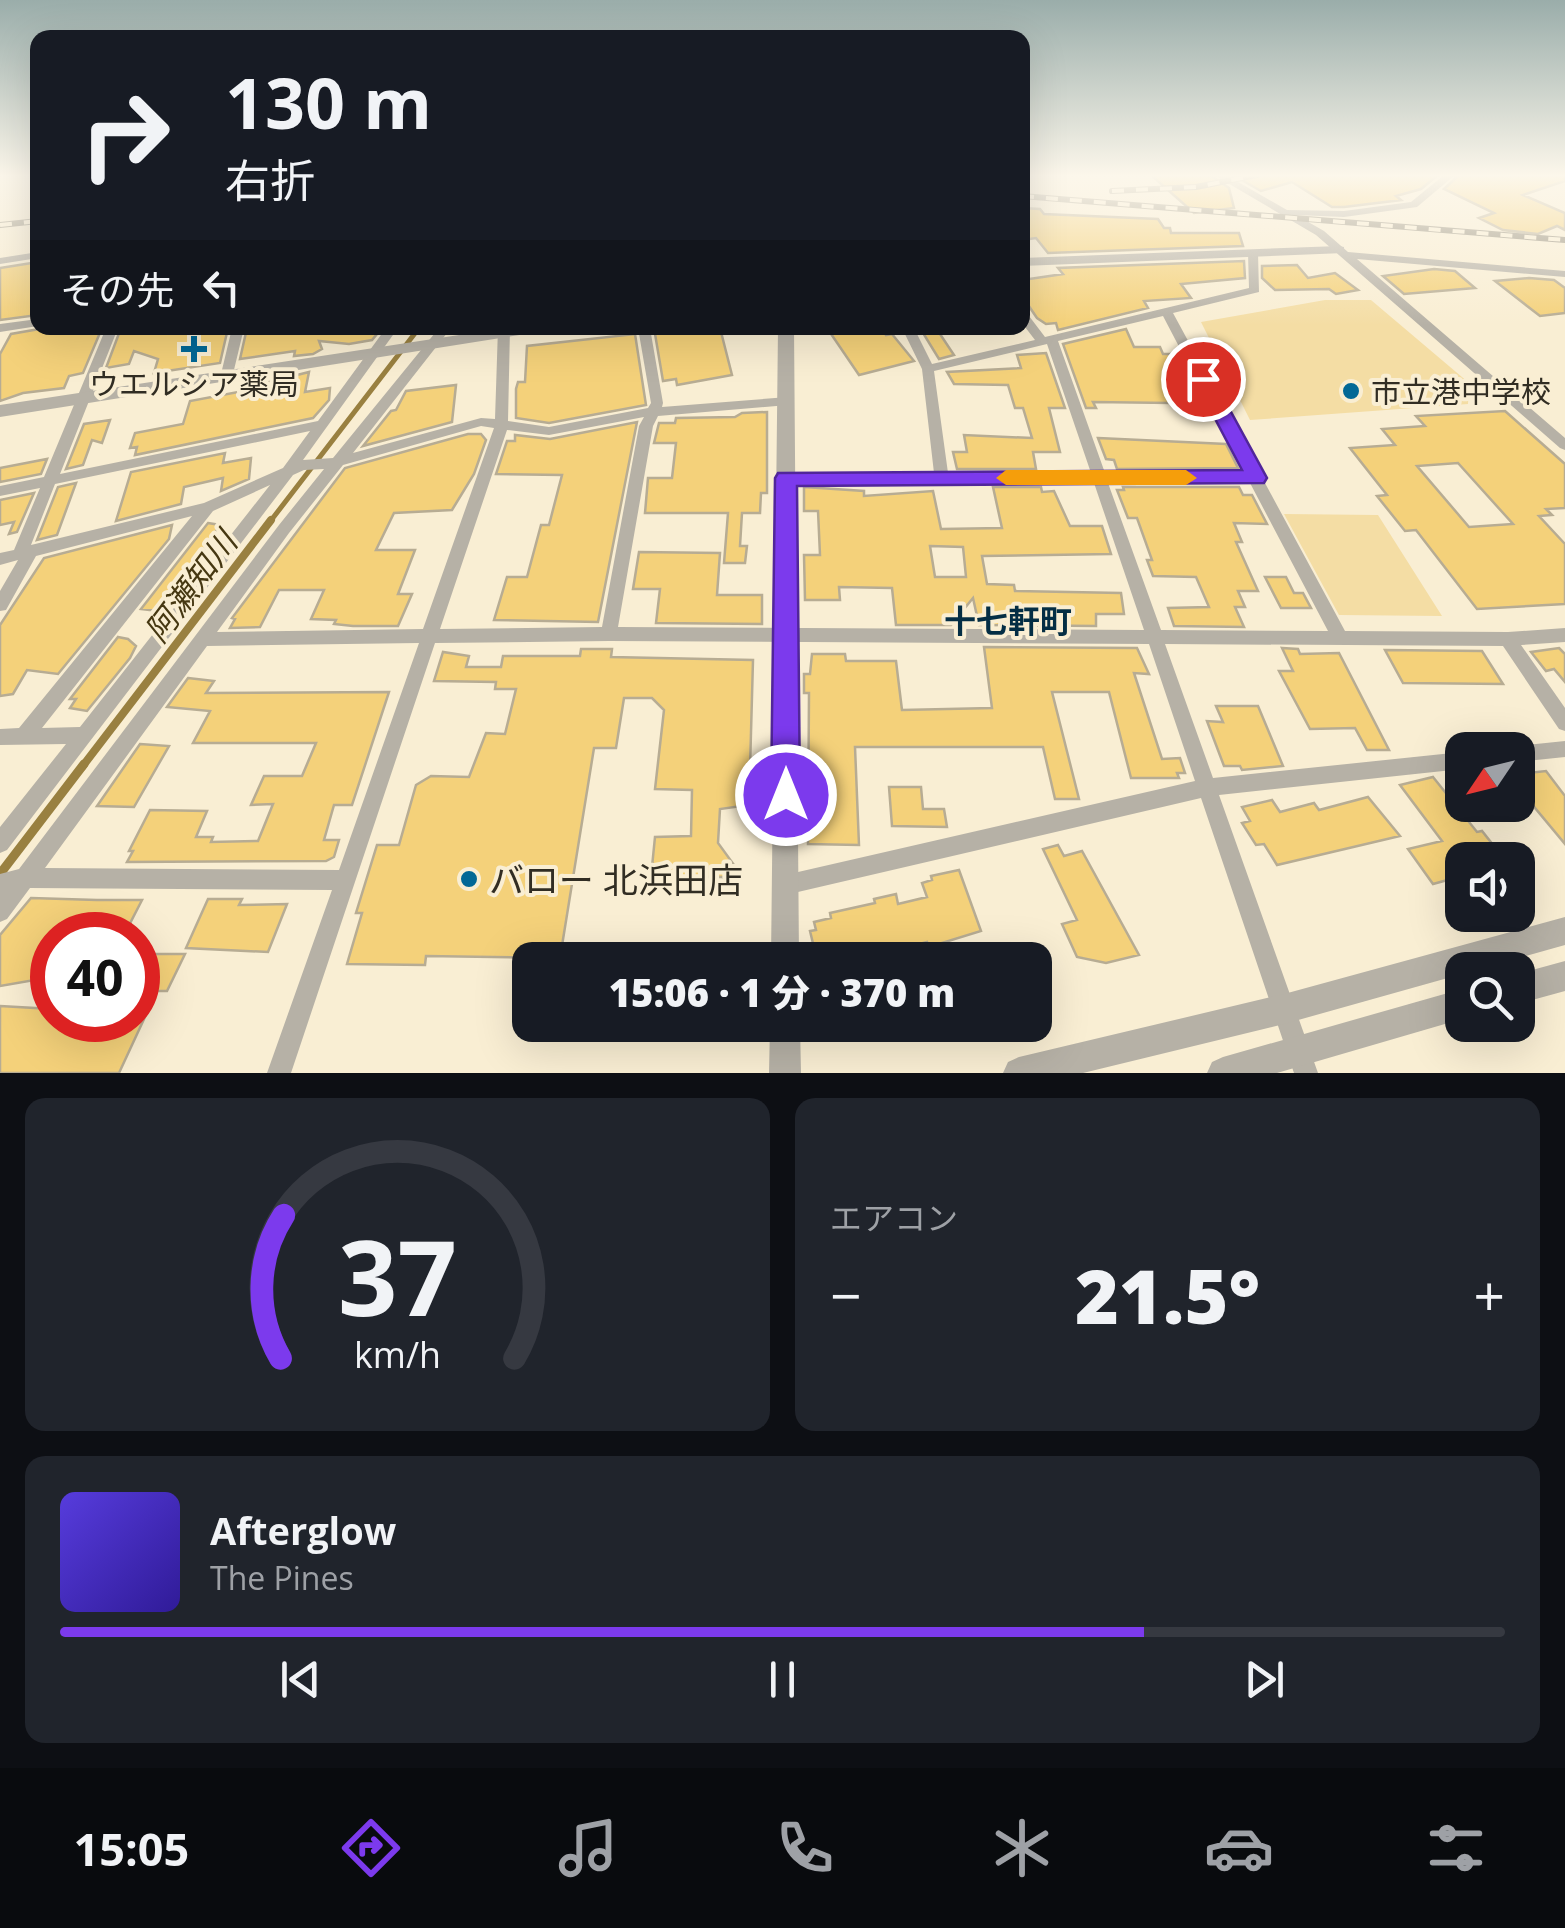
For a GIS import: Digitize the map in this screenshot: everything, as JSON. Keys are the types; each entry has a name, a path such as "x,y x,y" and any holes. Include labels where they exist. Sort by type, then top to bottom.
{"street":[{"path":"1305,225 1343,252 1565,445"},
{"path":"1030,262 1343,252 1565,274"},
{"path":"928,369 1255,290 1253,253"},
{"path":"0,260 30,255"},
{"path":"1167,313 1339,636"},
{"path":"0,328 30,323"},
{"path":"1030,323 1046,340 1099,478 1302,1061"},
{"path":"0,606 25,553 109,335"},
{"path":"227,374 236,335"},
{"path":"0,843 294,468 322,424 384,349 389,335"},
{"path":"0,411 459,335"},
{"path":"280,1073 500,428 504,335"},
{"path":"610,634 650,412 657,402 645,335"},
{"path":"785,942 786,335"},
{"path":"911,335 928,369 942,478"},
{"path":"0,912 13,881 432,338"},
{"path":"0,559 208,508 294,468 334,462 481,422 500,428 549,431 650,412 788,402"},
{"path":"0,491 322,424"},
{"path":"786,478 1257,478"},
{"path":"25,735 208,508"},
{"path":"202,639 610,634 786,638 1565,636"},
{"path":"1508,639 1565,723"},
{"path":"0,737 83,735"},
{"path":"1535,752 1565,749"},
{"path":"786,885 1205,788 1445,762"},
{"path":"13,881 343,880"},
{"path":"1019,1073 1284,1009 1565,931"},
{"path":"1535,984 1565,976"},
{"path":"1224,1073 1302,1061 1445,1010"},
{"path":"785,1042 785,1073"}],"shaded area":[{"path":"1325,300 1371,300 1469,383 1468,404 1250,420 1201,322"},
{"path":"1284,514 1378,515 1442,616 1339,615"}],"building":[{"path":"1030,225 1162,225 1170,228 1171,233 1239,233 1243,246 1048,253 1036,238 1030,239"},
{"path":"1493,225 1565,225 1565,230 1557,226 1538,234"},
{"path":"1244,261 1245,278 1181,284 1191,298 1144,301 1148,308 1058,330 1056,323 1046,324 1030,308 1030,279 1063,274 1058,268"},
{"path":"30,263 30,316 0,320 0,268"},
{"path":"1297,265 1308,278 1335,273 1358,290 1336,294 1329,289 1275,290 1262,278 1262,266"},
{"path":"1434,269 1455,271 1475,288 1404,294 1383,276"},
{"path":"1554,280 1565,288 1565,313 1540,316 1495,281"},
{"path":"1126,329 1134,347 1160,347 1163,354 1178,354 1201,398 1169,397 1171,403 1093,402 1096,408 1086,408 1063,344"},
{"path":"30,331 30,335 99,335 83,373 69,376 64,388 23,393 0,401 0,354 11,334"},
{"path":"118,335 226,335 220,363 154,373 158,359 134,351 129,364 106,368"},
{"path":"245,335 376,335 372,340 349,344 319,341 322,349 313,354 294,356 295,351 240,359"},
{"path":"635,335 646,405 549,423 516,418 516,389 518,382 525,382 527,346"},
{"path":"655,335 722,335 732,375 677,385 676,379 663,381"},
{"path":"832,335 893,335 914,361 859,375"},
{"path":"924,335 941,335 954,355 939,359"},
{"path":"1046,353 1065,408 1049,408 1060,452 1033,452 1036,469 957,469 953,452 967,452 964,435 1032,438 1023,408 1015,408 1008,385 954,384 947,372 1021,368 1017,355"},
{"path":"309,372 305,392 330,388 329,400 313,418 135,455 137,447 130,448 135,433 183,424 190,401 249,390"},
{"path":"456,385 452,422 363,446 391,411 396,410 406,391"},
{"path":"1505,411 1565,464 1565,508 1546,509 1552,515 1539,516 1565,544 1565,604 1477,609 1416,530 1405,531 1377,496 1387,495 1350,448 1395,445 1382,429 1425,426 1416,416","holes":["1458,463 1513,524 1469,527 1417,466"]},
{"path":"767,412 767,493 761,493 760,513 742,513 740,546 747,546 745,563 724,563 728,513 645,513 648,478 672,478 676,443 654,443 659,423 675,423 676,418"},
{"path":"110,420 102,443 92,440 83,465 66,469 84,424"},
{"path":"637,422 598,622 494,620 507,577 527,577 541,525 549,525 562,475 496,474 507,441 515,441 515,435 550,439"},
{"path":"468,434 481,434 486,440 474,474 452,510 394,513 376,550 415,550 398,594 412,594 398,626 353,626 334,624 336,620 311,619 324,590 279,590 260,627 230,628 235,619 232,618 345,468"},
{"path":"1098,438 1226,444 1238,468 1117,469 1114,460 1106,459"},
{"path":"225,453 223,463 251,458 249,479 221,491 223,478 184,487 181,504 116,521 131,472"},
{"path":"47,459 41,474 0,482 0,468"},
{"path":"76,483 57,535 37,540 58,487"},
{"path":"804,487 864,491 864,496 933,491 941,529 1002,528 993,487 1041,487 1042,492 1054,491 1070,526 1102,526 1111,554 982,556 987,584 1014,585 1015,591 1121,593 1124,614 1096,614 1096,626 979,625 973,598 951,625 896,625 892,588 839,587 840,600 805,600 804,555 820,555 818,511 804,511","holes":["930,546 963,547 966,577 935,577"]},
{"path":"1123,487 1239,487 1243,495 1252,495 1267,524 1234,523 1242,542 1236,542 1258,591 1238,591 1245,607 1235,607 1244,627 1174,626 1168,608 1209,607 1196,577 1153,576 1147,560 1152,560 1137,518 1128,518 1117,490 1124,490"},
{"path":"34,493 17,532 9,534 14,522 0,525 0,500"},
{"path":"208,523 220,525 200,556 208,558 166,612 141,609"},
{"path":"172,525 169,539 58,674 27,670 13,694 0,696 0,625 44,558"},
{"path":"639,552 720,553 717,595 762,595 762,624 656,623 660,589 633,589"},
{"path":"1265,577 1286,577 1294,593 1303,593 1311,608 1281,608"},
{"path":"118,637 136,646 130,658 87,711 70,708 76,699 70,699"},
{"path":"984,647 1137,648 1149,674 1134,673 1162,759 1180,758 1185,773 1177,773 1179,778 1131,778 1109,692 1052,692 1079,799 1055,799 1043,747 855,747 859,845 808,844 809,693 804,693 804,674 810,674 812,654 845,654 846,661 896,661 902,710 992,708"},
{"path":"1282,648 1298,649 1300,654 1339,653 1389,750 1367,750 1355,728 1310,729 1279,671 1293,671"},
{"path":"1559,648 1565,654 1565,682 1554,669 1546,671 1531,652"},
{"path":"581,649 612,649 611,657 753,660 749,805 720,809 718,843 737,869 726,880 651,877 655,837 691,836 692,790 655,789 664,710 652,698 624,698 616,748 594,748 563,942 512,942 512,957 426,956 425,965 347,964 362,913 356,913 377,845 399,845 416,785 431,776 469,777 486,733 505,734 516,689 495,689 496,682 434,681 443,652 469,656 466,667 501,667 503,656 580,656"},
{"path":"1385,650 1482,651 1503,684 1403,683"},
{"path":"188,678 214,681 206,693 389,692 352,805 334,805 324,840 339,840 334,857 326,861 127,862 150,810 207,811 196,837 213,837 211,842 258,841 273,804 251,805 264,776 302,776 316,743 193,743 210,711 167,707"},
{"path":"1216,706 1258,706 1283,766 1242,770 1240,766 1224,766 1207,721 1223,722"},
{"path":"140,744 169,746 134,807 97,806"},
{"path":"1546,771 1565,796 1565,844 1535,808 1535,772"},
{"path":"1433,777 1445,792 1445,822 1469,822 1491,842 1445,842 1445,881 1433,884 1408,849 1442,841 1400,785"},
{"path":"889,787 921,787 923,809 944,809 947,827 892,826"},
{"path":"1368,797 1400,836 1277,865 1264,844 1256,845 1242,823 1250,821 1242,807 1272,800 1280,812 1314,803 1319,810"},
{"path":"1058,845 1064,856 1082,851 1139,955 1106,963 1077,957 1062,924 1077,920 1043,849"},
{"path":"959,870 981,931 945,942 813,942 810,931 816,930 814,922 831,918 830,913 896,894 898,904 927,897 922,883 932,880 931,876"},
{"path":"31,898 142,900 136,912 30,912 30,981 0,986 0,935"},
{"path":"208,899 242,899 239,905 287,904 268,952 186,948"},
{"path":"160,954 185,954 167,991 160,991"},
{"path":"0,1006 30,1008 30,1042 133,1042 119,1073 0,1073"}],"waterway":[{"name":"阿瀬知川","path":"269,523 414,335"},
{"name":"阿瀬知川","path":"82,767 271,520"},
{"name":"阿瀬知川","path":"0,874 84,764"}],"railway":[{"path":"1381,225 1565,240"}],"slow traffic":[{"path":"1006,478 1186,478"}],"place":[{"name":"ウエルシア薬局","path":"194,349"},
{"name":"市立港中学校","path":"1351,391"},
{"name":"バロー 北浜田店","path":"469,879"}],"district":[{"name":"十七軒町","path":"1008,620"}],"route":[{"path":"786,795 786,478 1257,478 1203,379"}]}
